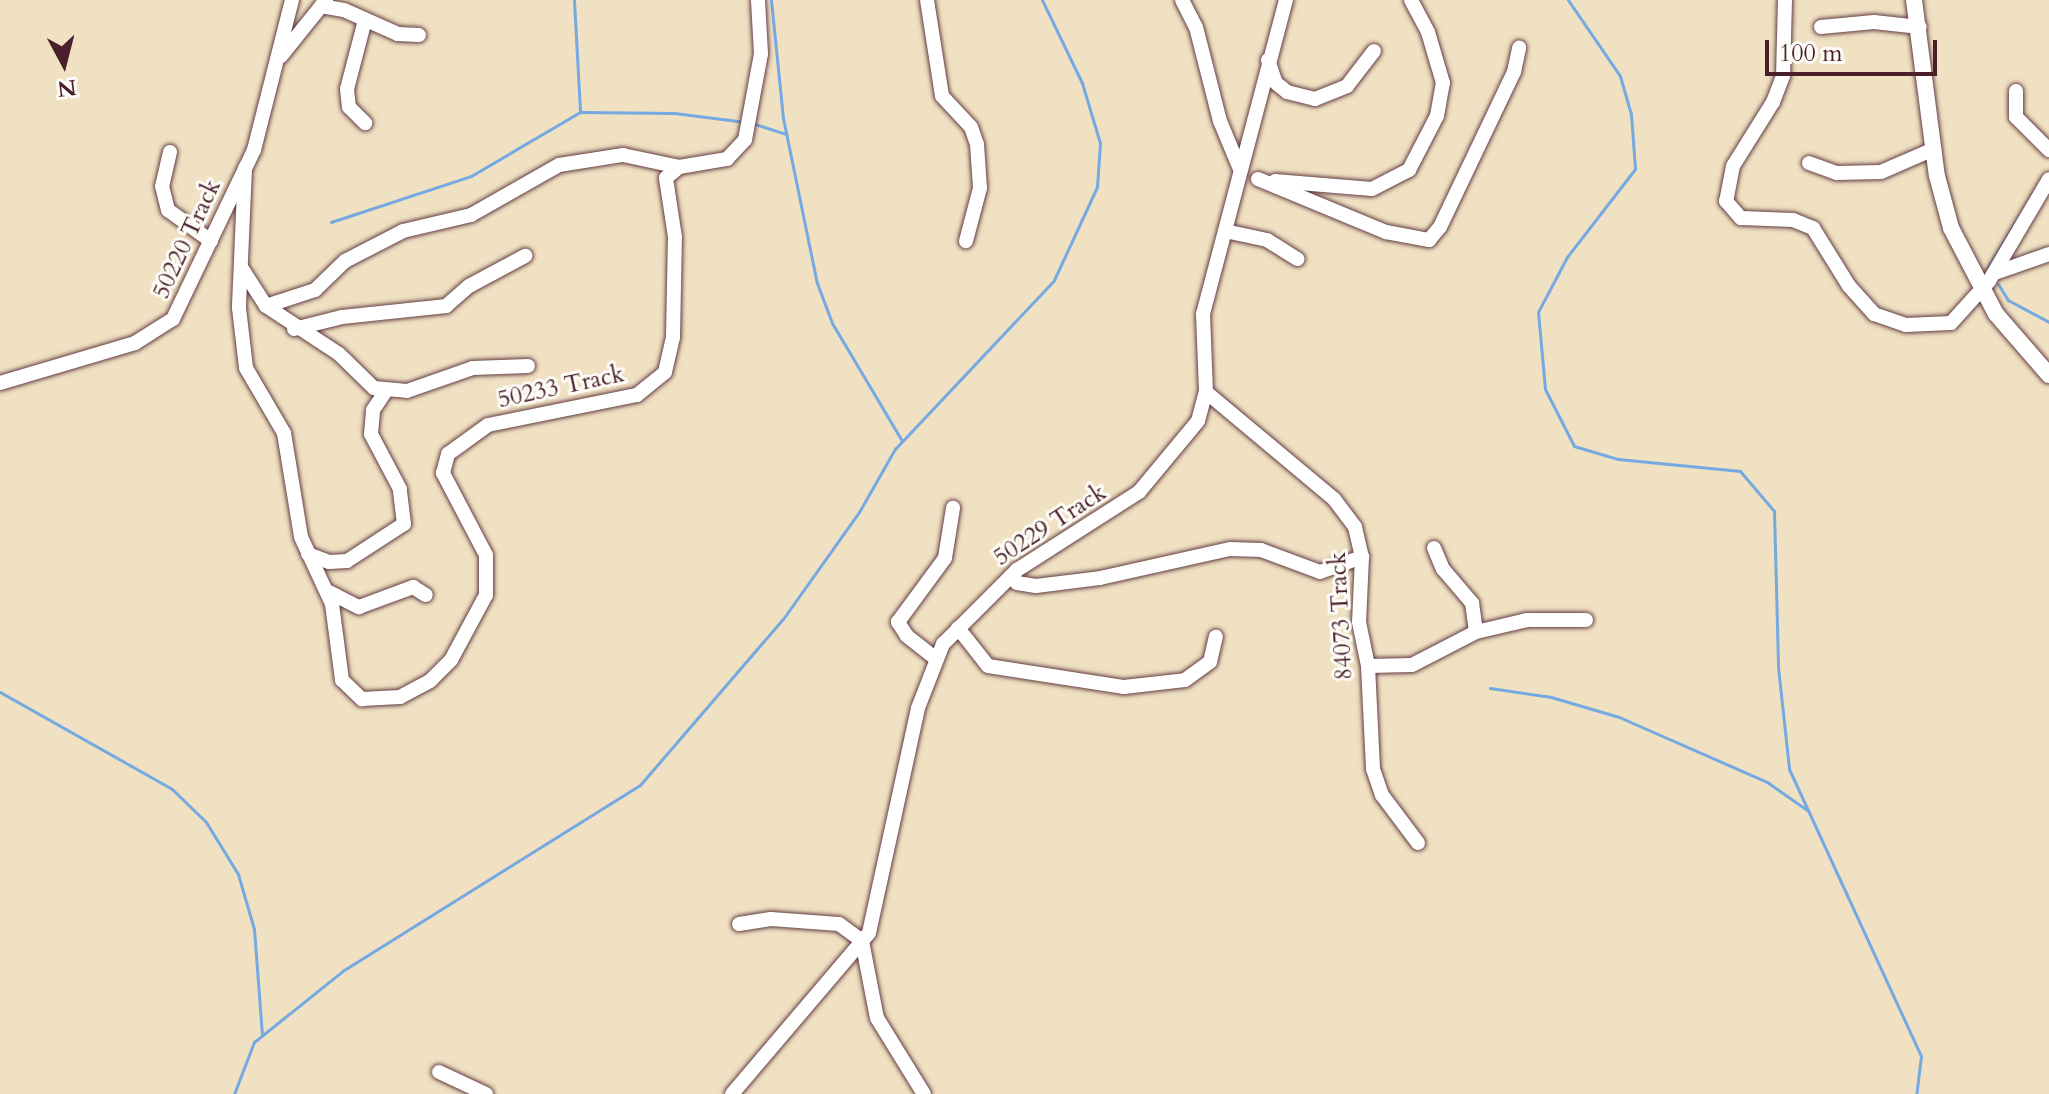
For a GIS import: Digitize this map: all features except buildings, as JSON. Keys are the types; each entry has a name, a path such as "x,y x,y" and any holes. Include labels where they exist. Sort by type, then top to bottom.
{"street":[{"name":"50220 Track","path":"0,383 135,343 164,327 181,306 267,114 292,0"},
{"path":"266,306 315,290 345,261 403,231 471,215 559,165 623,155 679,167 727,159 745,140 761,54 758,0"},
{"path":"927,0 942,96 971,127 977,144 980,188 966,241"},
{"path":"1182,0 1196,27 1220,121 1240,172 1386,232 1429,240 1440,227 1514,72 1519,48"},
{"name":"50229 Track","path":"732,1094 862,941 876,914 918,708 935,658 958,628 1011,576 1149,484 1198,421 1206,392 1202,322 1286,0"},
{"path":"1258,179 1361,190 1389,185 1407,173 1437,116 1443,83 1428,32 1411,0"},
{"path":"1785,0 1783,76 1773,102 1729,174 1725,192 1732,213 1747,219 1793,220 1813,228 1861,302 1887,321 1922,326 1951,323 1995,273 2049,179"},
{"path":"1914,0 1934,149 1951,228 1982,291 2049,375"},
{"path":"281,56 323,3 398,34 419,35"},
{"path":"365,20 347,98 353,113 365,123"},
{"path":"1821,27 1880,22 1920,27"},
{"path":"1268,60 1276,83 1287,92 1315,99 1347,86 1374,51"},
{"path":"2016,91 2016,117 2049,150"},
{"path":"1809,163 1837,173 1881,172 1934,149"},
{"path":"170,152 164,200 176,218 211,241"},
{"name":"50233 Track","path":"245,168 240,267 244,362 284,433 308,554 329,592 339,671 350,690 362,699 385,701 408,694 451,660 485,603 489,574 477,531 450,492 443,460 458,443 488,425 637,395 662,377 673,337 675,237 665,185 668,173 679,167"},
{"path":"1225,231 1267,240 1298,259"},
{"path":"1995,273 2049,254"},
{"path":"294,329 342,317 446,306 469,286 525,256"},
{"path":"240,267 266,306 294,329 322,342 370,386 386,391 418,389 473,368 528,366"},
{"path":"308,554 329,562 347,561 404,524 400,489 371,434 373,410 386,391"},
{"name":"84073 Track","path":"1206,392 1345,510 1362,557 1359,622 1368,666 1366,705 1375,781 1418,843"},
{"path":"935,658 907,636 898,622 945,558 953,508"},
{"path":"1434,548 1443,569 1472,603 1476,632"},
{"path":"1011,576 1017,583 1036,586 1087,580 1230,549 1261,550 1320,572 1362,557"},
{"path":"329,592 359,607 413,587 426,595"},
{"path":"1368,666 1412,665 1476,632 1527,620 1586,620"},
{"path":"958,628 988,666 1124,687 1185,680 1210,662 1216,637"},
{"path":"739,924 771,919 839,924 862,941 877,1018 924,1094"},
{"path":"439,1072 486,1094"}],"waterway":[{"path":"574,0 580,112"},
{"path":"771,0 783,118 817,283 832,323 902,441"},
{"path":"234,1094 254,1042 344,970 640,785 783,619 859,512 895,449 1054,280 1097,187 1100,143 1082,83 1042,0"},
{"path":"1568,0 1620,76 1631,114 1635,169 1567,257 1538,312 1545,389 1574,446 1618,459 1740,471 1774,511 1778,667 1789,769 1921,1056 1916,1094"},
{"path":"331,222 471,176 580,112 674,113 745,122"},
{"path":"752,123 786,134"},
{"path":"1987,269 2036,188"},
{"path":"1998,284 2008,300 2049,322"},
{"path":"1490,688 1551,697 1619,717 1767,782 1807,810"},
{"path":"0,692 172,789 206,822 238,874 254,929 262,1036"}]}
